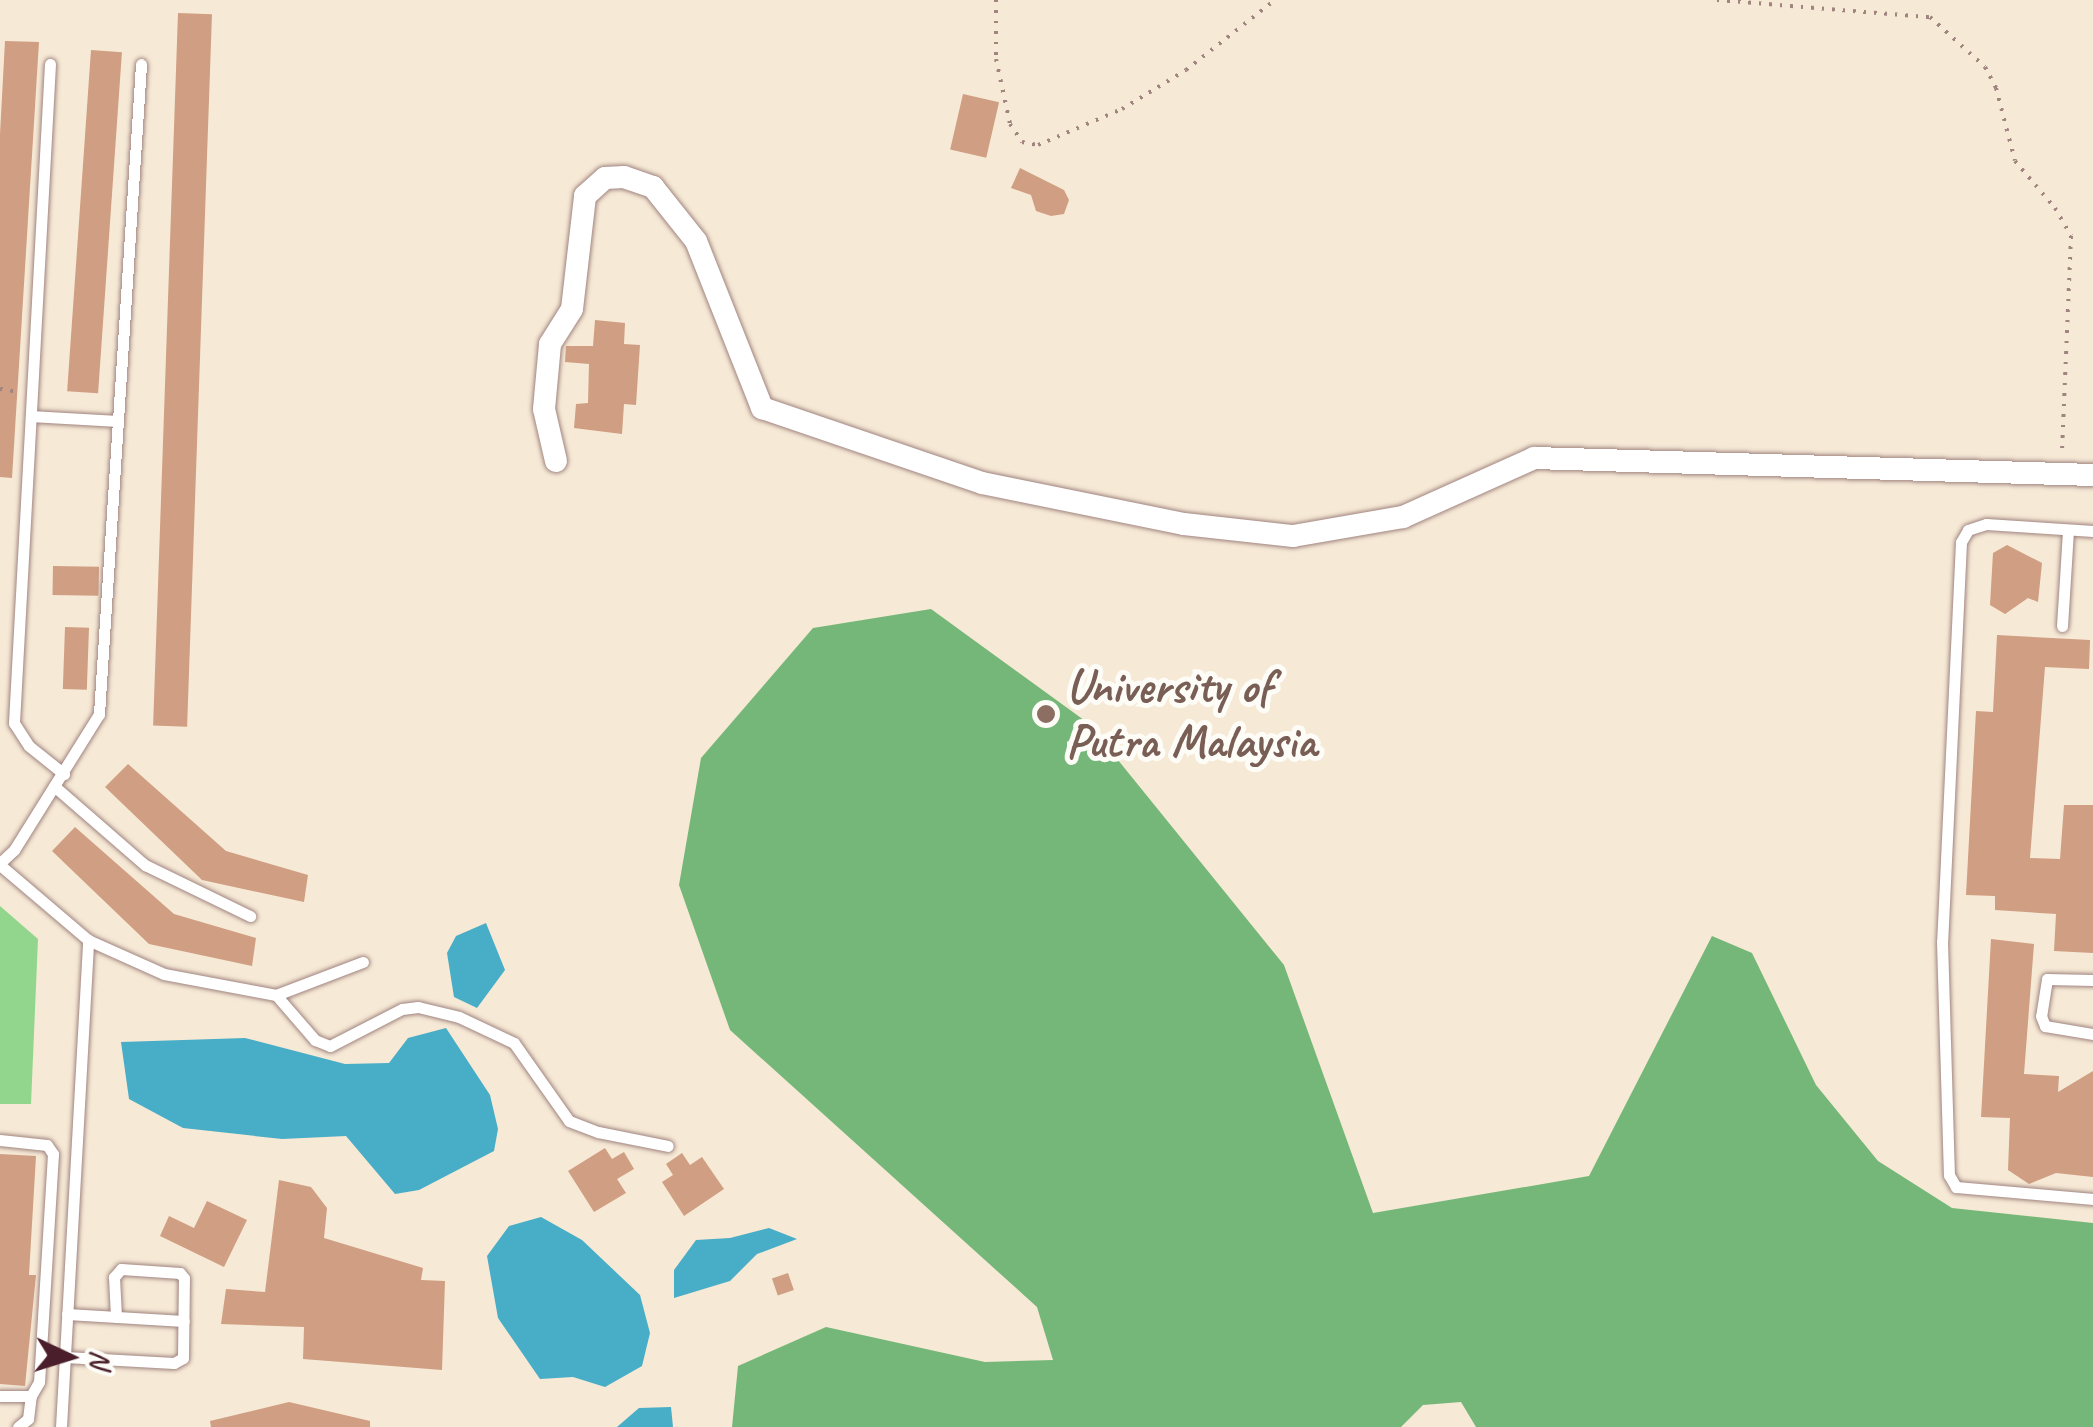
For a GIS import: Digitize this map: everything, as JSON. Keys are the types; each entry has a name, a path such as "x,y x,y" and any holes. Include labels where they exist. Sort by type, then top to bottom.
{"street":[{"path":"556,461 544,408 550,344 572,309 585,196 605,178 624,177 653,186 696,241 762,408 982,483 1184,524 1294,536 1403,517 1534,458 2093,475"}],"lane":[{"path":"50,64 14,723 29,746 64,774"},
{"path":"141,64 99,714 14,850 0,864 88,940 164,974 276,995 363,962"},
{"path":"31,416 117,420"},
{"path":"2093,532 1986,524 1968,530 1961,542 1942,941 1949,1175 1956,1187 2093,1199"},
{"path":"2062,626 2068,530"},
{"path":"54,786 145,866 250,916"},
{"path":"61,1427 88,940"},
{"path":"2093,980 2047,979 2041,1016 2045,1026 2093,1034"},
{"path":"276,995 315,1040 330,1046 360,1035 402,1009 418,1007 459,1016 514,1043 570,1121 598,1132 668,1146"},
{"path":"0,1140 48,1145 53,1154 39,1382 31,1396 28,1419 18,1427"},
{"path":"53,1154 76,1154"},
{"path":"65,1358 180,1362 185,1353 184,1278 174,1270 127,1267 117,1272 116,1316"},
{"path":"67,1314 184,1321"},
{"path":"0,1396 31,1396"}],"path":[{"path":"996,0 996,60 1010,124 1022,142 1038,145 1122,109 1186,70 1274,0"},
{"path":"1717,0 1930,16 1985,67 1996,88 2015,161 2072,236 2061,473"}],"green space":[{"path":"931,609 1088,723 1284,965 1373,1213 1589,1176 1712,936 1752,953 1816,1085 1878,1161 1952,1208 2093,1223 2093,1427 1476,1427 1461,1402 1423,1405 1401,1427 732,1427 738,1366 826,1327 985,1362 1053,1360 1037,1307 730,1030 679,885 701,758 813,628"},
{"path":"0,906 38,939 31,1104 0,1104"}],"water":[{"path":"486,923 505,970 477,1008 454,997 447,953 456,936"},
{"path":"446,1028 490,1095 498,1129 494,1151 419,1190 395,1194 346,1136 282,1139 183,1128 129,1099 121,1042 245,1038 345,1064 389,1063 408,1038"},
{"path":"541,1217 582,1240 640,1295 650,1333 642,1366 605,1387 573,1377 540,1379 498,1318 487,1256 509,1226"},
{"path":"769,1228 797,1239 757,1254 730,1281 674,1298 674,1270 696,1240 730,1238"},
{"path":"671,1407 673,1427 617,1427 639,1408"}],"building":[{"path":"178,13 212,14 187,727 153,726"},
{"path":"5,41 39,42 12,478 0,477 0,134"},
{"path":"91,50 122,52 98,393 67,391"},
{"path":"963,94 999,102 986,158 950,150"},
{"path":"1020,168 1064,190 1069,200 1064,214 1051,216 1036,211 1031,195 1011,188"},
{"path":"595,320 625,323 624,344 640,345 636,405 624,404 622,434 574,428 576,404 588,403 589,364 565,362 566,346 593,346"},
{"path":"2007,545 2042,563 2038,602 2028,598 2005,614 1990,605 1993,553"},
{"path":"53,566 99,567 98,596 52,595"},
{"path":"65,627 89,628 87,690 63,689"},
{"path":"1997,635 2090,640 2089,669 2045,667 2030,858 2060,859 2064,805 2093,805 2093,953 2054,951 2056,914 1995,910 1995,896 1966,895 1976,711 1993,712"},
{"path":"128,764 226,851 308,875 304,902 202,880 105,787"},
{"path":"75,827 174,914 256,938 252,966 149,944 52,851"},
{"path":"1991,939 2034,944 2024,1074 2059,1076 2058,1092 2093,1071 2093,1177 2056,1173 2029,1184 2008,1170 2010,1118 1981,1117"},
{"path":"605,1148 612,1159 624,1152 634,1169 617,1179 626,1193 594,1212 568,1171"},
{"path":"682,1153 690,1165 702,1157 724,1189 684,1216 662,1182 673,1175 666,1164"},
{"path":"0,1154 36,1156 29,1275 36,1275 25,1386 0,1384"},
{"path":"279,1180 311,1187 327,1208 324,1238 423,1268 421,1280 445,1281 442,1370 303,1359 304,1327 221,1324 226,1289 265,1292"},
{"path":"207,1201 247,1220 224,1267 160,1236 169,1216 194,1228"},
{"path":"788,1273 794,1290 778,1296 772,1279"},
{"path":"289,1402 370,1421 370,1427 211,1427 210,1421"}],"place":[{"name":"University of Putra Malaysia","path":"1046,714"}]}
